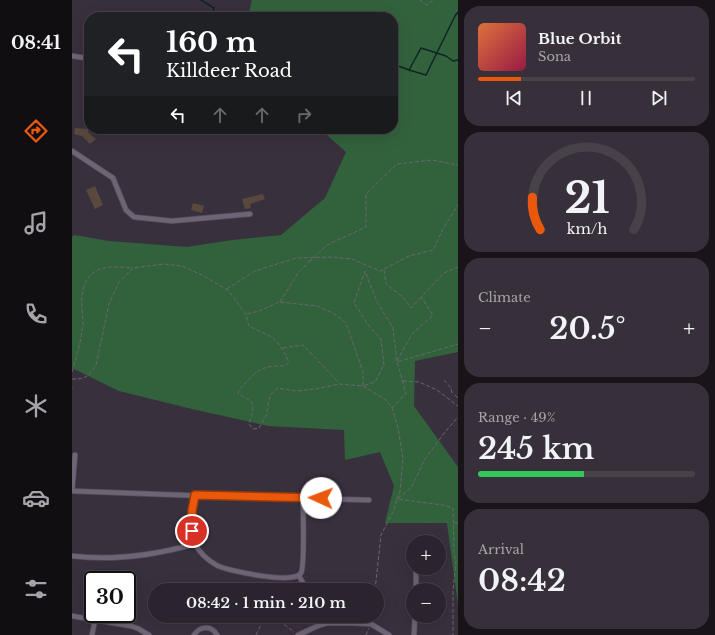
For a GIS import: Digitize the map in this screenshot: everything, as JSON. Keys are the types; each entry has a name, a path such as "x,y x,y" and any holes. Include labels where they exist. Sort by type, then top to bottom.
{"street":[{"path":"72,56 84,57"},
{"path":"72,151 113,178 126,210 134,217 172,221 250,214"},
{"path":"75,455 72,491 369,500"},
{"path":"195,495 192,522 193,539 204,556 211,562 228,569 246,573 284,578 299,576"},
{"path":"299,576 302,572 303,498"},
{"path":"72,556 100,558 129,556 172,550 195,544"},
{"path":"299,576 303,583"},
{"path":"72,616 84,618"},
{"path":"92,635 94,623"},
{"path":"112,623 130,626 149,635"},
{"path":"298,635 327,623 371,624 389,635"},
{"path":"414,635 415,623"},
{"path":"194,635 197,631 208,627 213,629 217,635"}],"path":[{"path":"420,0 427,5 433,0"},
{"path":"279,302 298,273 327,245 366,227 366,194 397,164 432,160 458,165"},
{"path":"226,289 255,271 296,258 332,257 352,259 380,271 384,270 409,256 433,250 444,227 458,205"},
{"path":"310,262 311,258"},
{"path":"72,372 79,350 83,323 82,290 88,277 99,269 113,266 132,268 164,264 182,266 202,275 226,289 246,314 249,326 270,335 277,340 290,362 285,366 266,366 255,373 238,393 250,400 253,410 249,424 253,429 259,428 266,416 270,395 278,388 296,390 316,389 339,384 363,386 375,382 384,366 381,339 369,326 354,302 365,271 376,302 393,328 397,362 406,393 392,408"},
{"path":"384,270 386,284 403,296 411,308 444,273 458,267"},
{"path":"72,379 83,379 91,373 96,365 108,304 119,282 132,268"},
{"path":"397,362 412,334 433,315 421,297"},
{"path":"246,314 259,311 279,302 317,306 333,313 346,323 363,372 363,386"},
{"path":"397,362 458,344"},
{"path":"283,348 303,345 339,384"},
{"path":"402,380 419,382 437,390 458,406"},
{"path":"444,380 451,388 452,393"},
{"path":"363,386 386,400 392,408 398,428 403,458 400,492 394,510 381,535 376,583"},
{"path":"455,395 458,398"},
{"path":"397,499 411,488 425,459 458,417"},
{"path":"397,499 443,505 453,508 454,554 456,562 453,591 453,635"},
{"path":"453,523 458,523"},
{"path":"256,635 264,618 273,616 298,635"}],"green space":[{"path":"252,0 458,0 458,352 415,361 414,406 458,467 458,605 447,523 385,523 394,486 380,452 345,460 344,430 268,426 192,409 119,391 72,368 72,237 74,235 109,241 187,247 232,240 281,235 325,198 346,152 326,134 398,134 398,12 249,12"}],"building":[{"path":"75,128 84,129 84,134 90,134 96,139 90,144 82,136 74,134"},
{"path":"95,186 103,205 95,209 86,190"},
{"path":"263,194 265,199 250,204 251,208 245,209 242,199"},
{"path":"193,203 204,206 202,213 191,210"}],"waterway":[{"path":"201,0 214,8 213,12"},
{"path":"398,66 426,75 458,12"},
{"path":"409,70 421,48 446,56 453,61 458,60"}],"route":[{"path":"192,531 192,511 195,495 321,498"}]}
